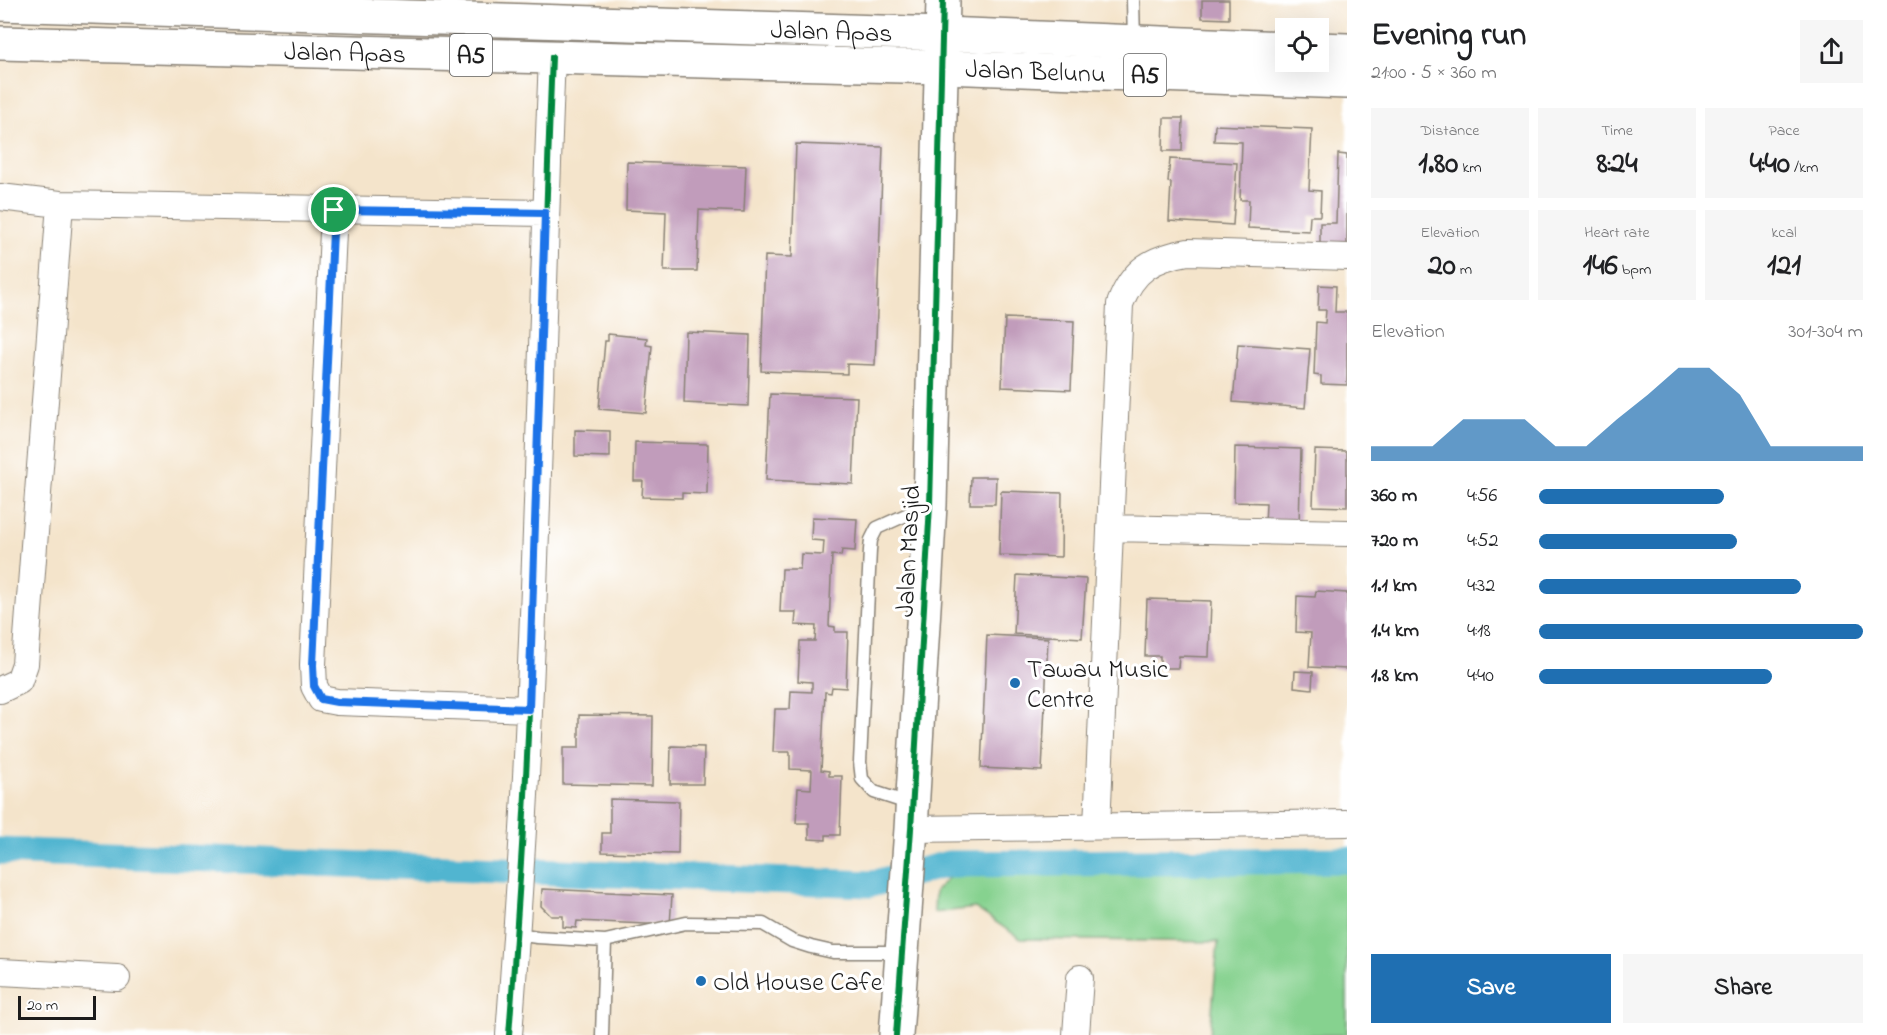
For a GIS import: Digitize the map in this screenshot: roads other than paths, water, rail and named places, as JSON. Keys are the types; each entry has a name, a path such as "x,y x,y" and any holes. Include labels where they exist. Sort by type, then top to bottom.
{"main road":[{"name":"Jalan Masjid","path":"896,1035 930,505 943,0"},
{"name":"Jalan Apas","path":"0,4 130,4 943,34"},
{"name":"Jalan Belunu","path":"943,34 1275,48"},
{"name":"Jalan Apas","path":"0,43 942,67"},
{"path":"1329,49 1347,50"},
{"name":"Jalan Belunu","path":"942,67 1347,82"}],"street":[{"path":"509,1035 520,897 529,709 552,57"},
{"path":"0,197 60,204 545,213"},
{"path":"0,690 19,681 25,664 60,204"},
{"path":"334,210 313,665 314,686 321,699 337,702 529,709"},
{"path":"1097,826 1120,304 1125,290 1138,273 1151,262 1188,252 1347,257"},
{"path":"1110,528 1347,533"},
{"path":"911,828 1347,823"},
{"path":"0,972 117,978"},
{"path":"1076,1035 1080,978"}],"lane":[{"path":"1133,0 1134,42"},
{"path":"911,828 862,779 860,762 870,550 871,540 877,528 930,505"},
{"path":"517,934 605,941 686,923 763,924 792,941 822,950 902,952"},
{"path":"602,1035 605,941"}],"waterway":[{"path":"0,851 871,884 948,864 1347,860"}],"place":[{"name":"Tawau Music Centre","path":"1015,683"},
{"name":"Old House Cafe","path":"701,981"}]}
